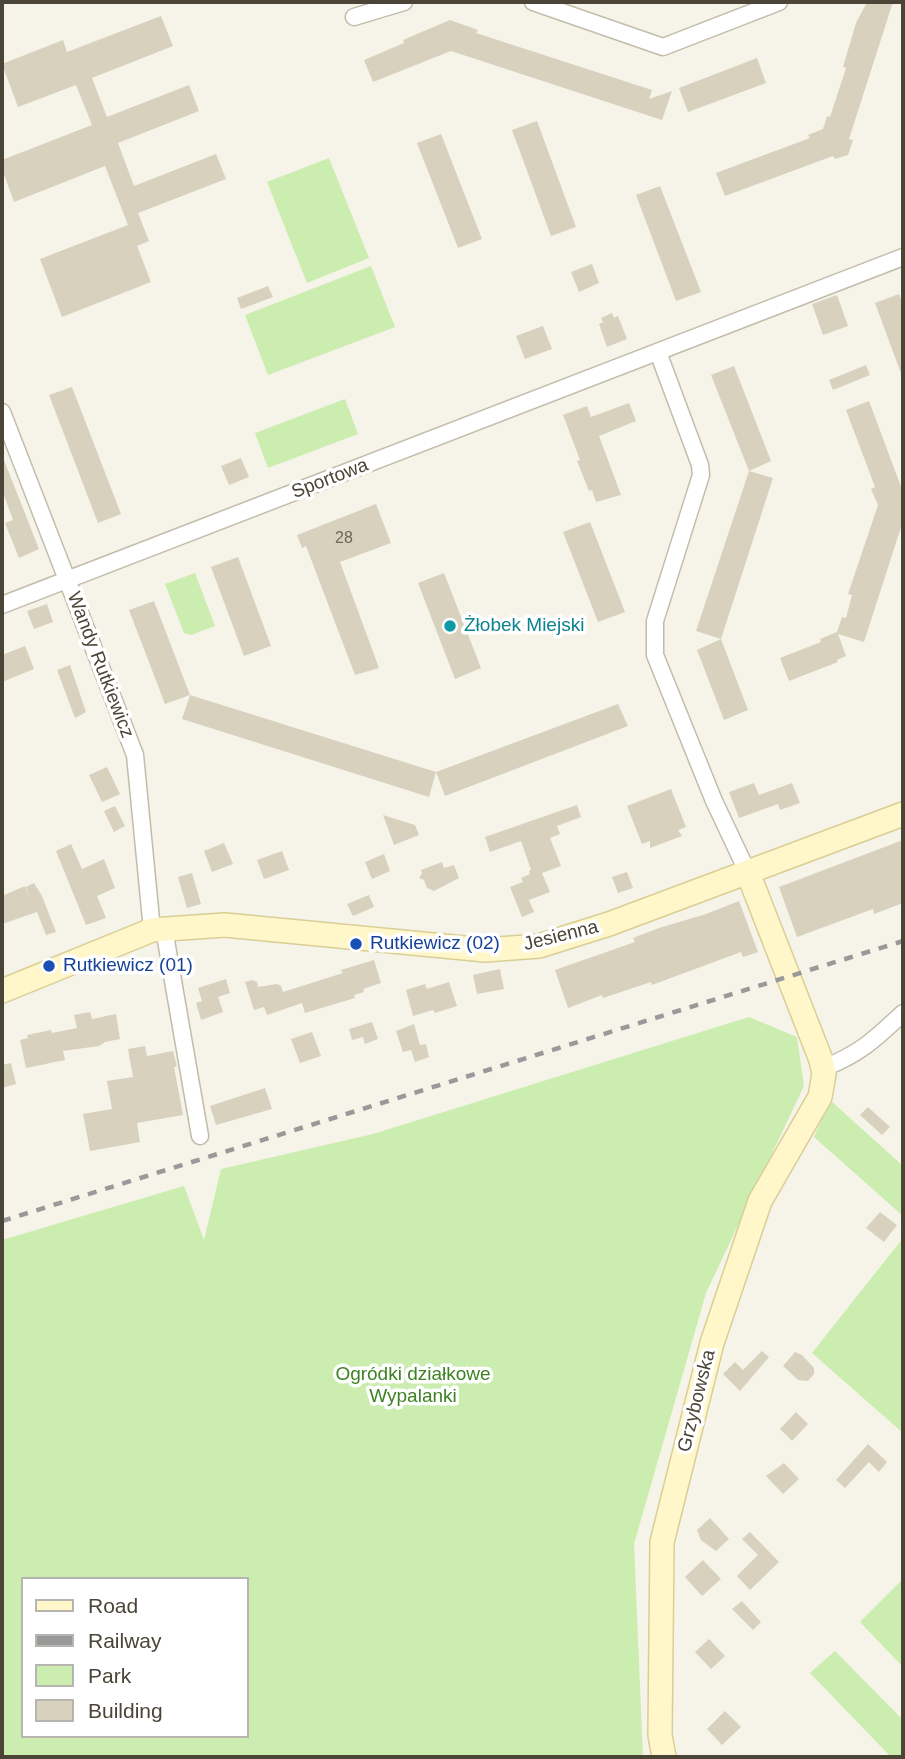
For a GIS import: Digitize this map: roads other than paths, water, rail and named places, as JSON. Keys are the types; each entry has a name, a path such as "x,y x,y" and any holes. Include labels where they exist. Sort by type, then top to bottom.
{"street":[{"path":"354,17 404,2"},
{"path":"532,2 663,47 779,2"},
{"name":"Sportowa","path":"2,605 903,257"},
{"path":"658,352 700,464 701,475 655,621 654,655 714,801 748,873 824,1068 866,1048 903,1013"},
{"name":"Wandy Rutkiewicz","path":"2,412 135,755 158,929 200,1136"},
{"name":"Jesienna","path":"2,992 158,929 225,925 485,950 539,946 609,924 903,814"},
{"name":"Grzybowska","path":"663,1757 660,1735 662,1542 712,1342 751,1227 766,1187 820,1097 824,1068"}],"railway":[{"path":"2,1221 903,941"}],"place":[{"name":"Żłobek Miejski","path":"450,626"},
{"name":"Rutkiewicz (02)","path":"356,944"},
{"name":"Rutkiewicz (01)","path":"49,966"}],"park label":[{"name":"Ogródki działkowe Wypalanki","path":"413,1386"}]}
